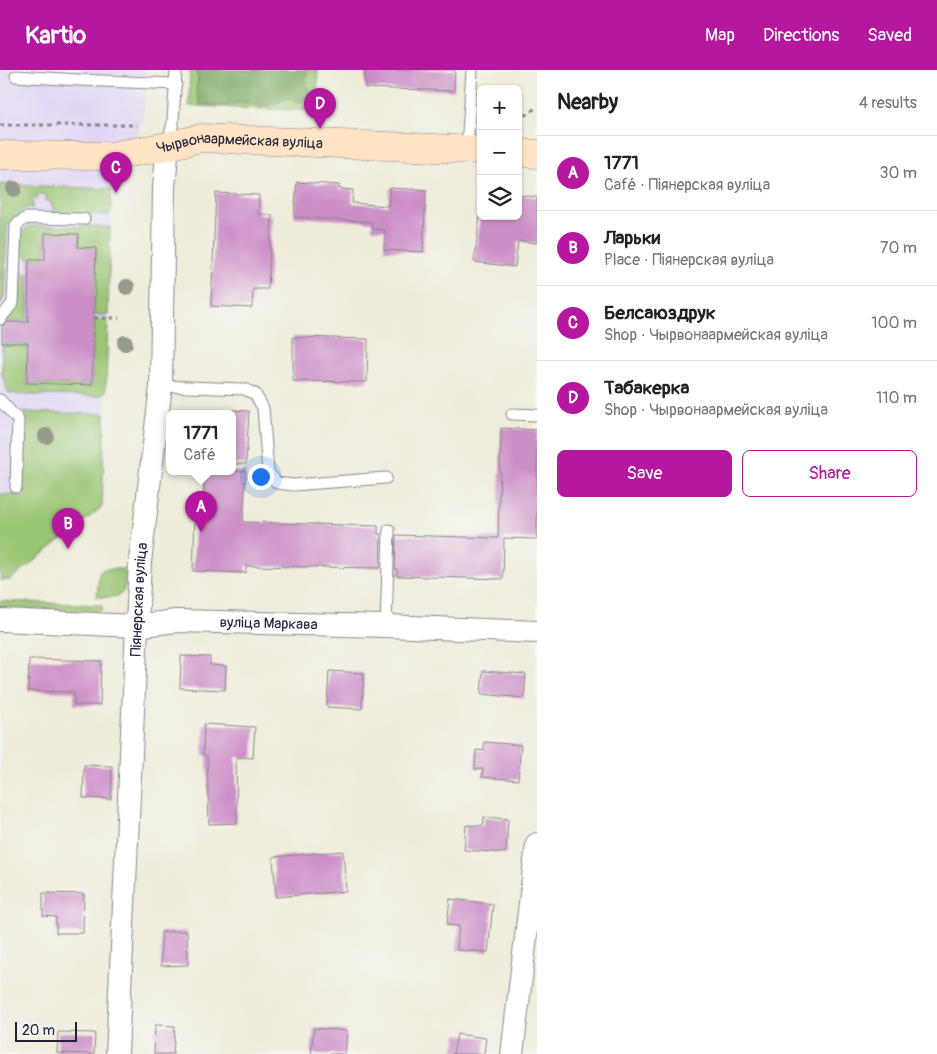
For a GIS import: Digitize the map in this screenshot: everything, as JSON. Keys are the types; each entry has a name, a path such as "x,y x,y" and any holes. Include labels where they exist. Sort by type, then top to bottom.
{"main road":[{"name":"Чырвонаармейская вуліца","path":"0,155 111,156 201,138 474,150"},
{"path":"522,153 537,154"}],"street":[{"name":"Піянерская вуліца","path":"117,1054 140,562 161,386 164,187 168,146"},
{"name":"вуліца Маркава","path":"0,620 136,626 176,620 537,632"},
{"path":"512,1054 537,844"}],"lane":[{"path":"70,70 79,80"},
{"path":"168,146 173,122 176,70"},
{"path":"472,70 474,150"},
{"path":"16,76 176,84"},
{"path":"0,319 13,303 16,225 26,218 84,219"},
{"path":"161,386 244,389 255,394 263,408 268,472 277,483 293,485 386,478"},
{"path":"0,400 18,420 16,487"},
{"path":"512,414 537,415"},
{"path":"386,626 389,530"}],"path":[{"path":"522,117 537,107"},
{"path":"0,125 138,125"},
{"path":"94,318 120,318"}],"shaded area":[{"path":"0,70 146,70 143,120 112,183 103,507 10,581 0,581"}],"green space":[{"path":"190,70 318,70 317,111 189,106"},
{"path":"196,70 308,70 305,77 309,95 300,102 286,98 274,104 260,106 244,102 227,105 200,104 196,91 198,78"},
{"path":"0,184 111,189 111,212 109,215 54,213 51,202 46,201 46,195 38,195 37,199 31,199 32,208 27,207 7,226 4,297 0,305"},
{"path":"29,226 110,227 108,315 94,315 96,248 79,247 79,234 45,233 44,259 29,259 21,254 20,238 23,231"},
{"path":"23,273 28,274 27,321 6,321 19,304 20,278"},
{"path":"94,319 108,320 106,391 99,396 23,395 9,393 2,375 2,344 27,344 26,384 92,385"},
{"path":"24,412 105,414 102,507 10,580 0,580 0,494 21,495"},
{"path":"126,569 124,590 118,596 97,597 99,574 102,570"},
{"path":"0,601 101,605 103,608 101,611 0,608"}],"building":[{"path":"365,70 455,70 454,91 365,88"},
{"path":"297,182 339,185 339,189 353,190 352,203 388,206 390,188 426,190 423,252 384,250 385,230 372,229 372,222 294,217"},
{"path":"216,193 259,195 258,214 272,215 268,289 253,289 252,308 211,306"},
{"path":"522,195 537,197 537,243 518,241 515,267 474,262 479,220 522,220"},
{"path":"45,233 79,234 78,247 96,248 92,385 27,383 28,343 2,343 2,326 7,322 28,322 29,260 45,260"},
{"path":"293,337 368,339 367,382 293,381"},
{"path":"236,410 249,411 246,464 236,464"},
{"path":"501,428 537,430 537,539 504,538 503,579 397,576 397,569 395,569 396,535 498,538"},
{"path":"236,471 246,471 243,522 378,526 378,534 381,534 380,568 246,566 246,573 193,571 195,518 202,519 205,475 236,475"},
{"path":"181,656 210,657 210,665 226,666 225,690 180,688"},
{"path":"29,659 101,661 100,705 74,705 74,692 28,691"},
{"path":"329,671 364,673 362,709 327,707"},
{"path":"483,671 526,674 524,698 481,694"},
{"path":"204,724 255,727 253,758 236,757 237,823 209,824 207,756 203,755"},
{"path":"484,742 521,745 518,780 482,777 483,769 475,769 476,750 484,751"},
{"path":"84,765 112,766 111,799 83,798"},
{"path":"484,817 508,819 506,853 464,850 466,825 483,826"},
{"path":"343,851 346,891 276,897 273,857"},
{"path":"43,893 84,894 83,933 56,933 56,917 43,916"},
{"path":"450,899 493,904 488,952 457,950 459,926 447,925"},
{"path":"187,931 188,965 161,966 161,932"},
{"path":"155,1025 175,1026 173,1054 154,1054"},
{"path":"314,1028 347,1031 345,1054 311,1054"},
{"path":"58,1032 95,1033 94,1054 57,1053"},
{"path":"457,1034 486,1038 484,1054 453,1054"}],"place":[{"name":"Табакерка","path":"320,129"},
{"name":"Белсаюздрук","path":"116,193"},
{"name":"1771","path":"201,532"},
{"name":"Ларьки","path":"68,549"}]}
